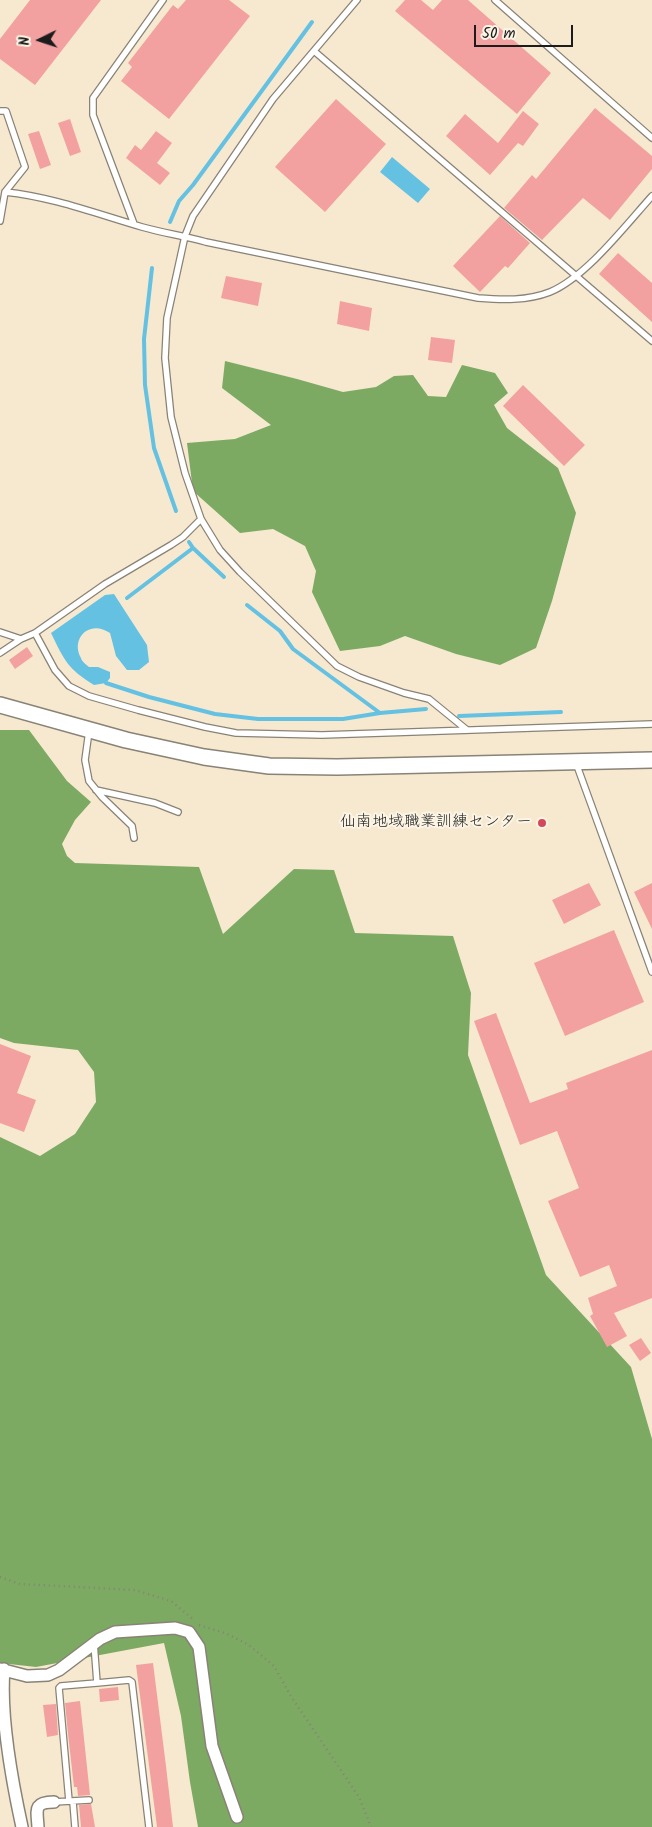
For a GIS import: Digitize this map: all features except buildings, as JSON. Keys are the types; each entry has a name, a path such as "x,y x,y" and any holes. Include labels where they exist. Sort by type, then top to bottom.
{"street":[{"path":"0,705 126,740 204,757 269,766 337,767 652,760"},
{"path":"22,1827 7,1754 2,1712 2,1669 27,1676 48,1675 59,1670 94,1643 115,1632 175,1628 194,1628 199,1647 212,1746 237,1817"},
{"path":"38,1827 36,1811 39,1806 43,1802 54,1802"}],"lane":[{"path":"134,224 93,116 93,98 163,0"},
{"path":"357,0 273,99 193,216 185,236 167,318 165,358 172,417 185,473 202,519 220,550 233,565 337,666 359,677 429,700 467,730"},
{"path":"495,0 652,138"},
{"path":"314,51 652,341"},
{"path":"0,111 6,111 25,167 5,192 0,221"},
{"path":"5,192 46,198 134,224 206,242 478,298 502,300 525,299 549,292 571,281 591,263 652,196"},
{"path":"0,654 21,639 35,633 105,584 177,541 202,519"},
{"path":"0,632 21,639"},
{"path":"35,633 51,665 69,686 89,696 206,727 236,733 322,735 652,724"},
{"path":"89,730 85,760 88,782 132,826 134,838"},
{"path":"576,763 652,972"},
{"path":"96,790 155,803 178,812"},
{"path":"94,1643 96,1683"},
{"path":"75,1827 59,1688 61,1686 129,1680 132,1682 148,1827"},
{"path":"54,1802 90,1800"}],"path":[{"path":"0,1577 20,1584 135,1590 170,1601 194,1628 225,1633 249,1645 274,1666 292,1698 359,1797 371,1827"}],"green space":[{"path":"225,361 343,392 376,387 394,376 413,375 428,396 446,397 462,365 495,373 508,393 494,405 507,428 558,468 576,513 552,601 536,648 500,665 456,654 405,636 380,646 340,651 312,592 316,571 305,546 273,529 240,533 193,491 187,443 235,439 271,425 222,388"},
{"path":"0,730 29,730 67,781 91,802 75,820 62,844 67,856 75,863 199,867 223,934 294,869 334,870 355,933 453,936 471,993 468,1055 546,1275 631,1367 652,1439 652,1827 198,1827 181,1716 164,1643 36,1667 0,1663 0,1137 40,1156 75,1134 96,1102 94,1072 78,1050 14,1043 0,1038"}],"water":[{"path":"392,157 430,189 418,203 380,172"},
{"path":"114,594 147,645 149,662 139,670 127,670 116,656 110,633 103,629 89,629 80,638 78,644 78,651 83,662 89,667 98,667 110,672 110,678 106,683 94,685 72,669 51,633 105,595"}],"waterway":[{"path":"170,222 179,201 193,185 312,22"},
{"path":"152,268 144,339 145,385 154,448 176,511"},
{"path":"189,542 193,548"},
{"path":"127,598 193,548 224,577"},
{"path":"247,605 280,631 293,649 380,713"},
{"path":"106,683 149,697 215,714 258,719 343,719 380,713 426,709"},
{"path":"459,716 561,712"}],"place":[{"name":"仙南地域職業訓練センター","path":"542,823"}]}
